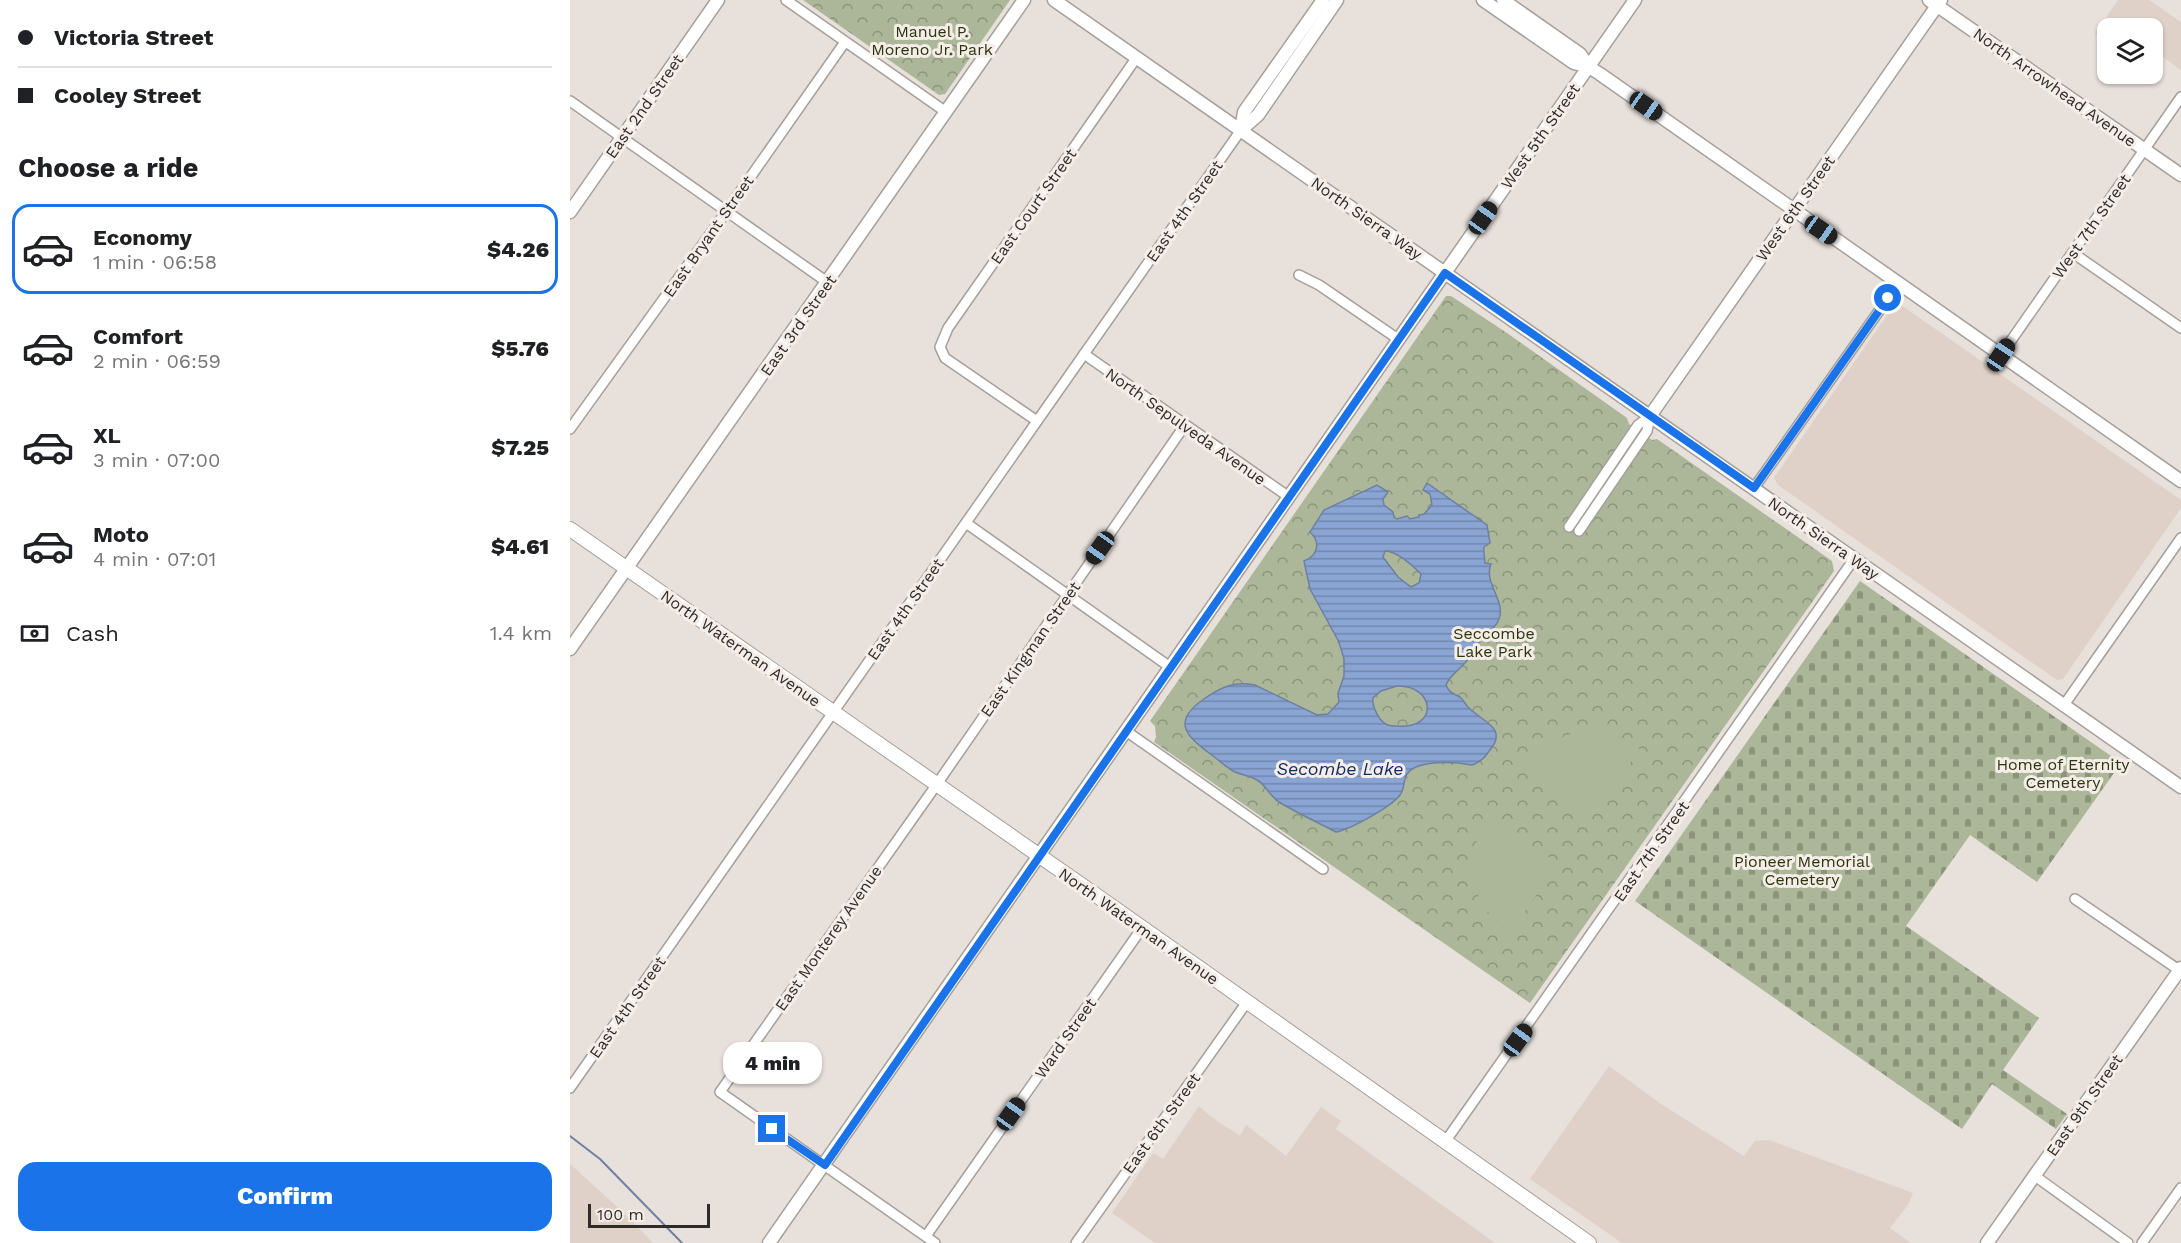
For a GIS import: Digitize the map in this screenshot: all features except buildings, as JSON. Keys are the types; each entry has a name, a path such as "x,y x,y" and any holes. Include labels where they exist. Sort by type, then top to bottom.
{"main road":[{"name":"North Waterman Avenue","path":"570,529 1040,856 1589,1243"}],"street":[{"name":"East 2nd Street","path":"570,212 718,0"},
{"path":"786,0 946,112"},
{"name":"East 3rd Street","path":"570,649 1024,0"},
{"name":"North Sierra Way","path":"1054,0 2181,787"},
{"path":"1241,130 1244,112 1323,0"},
{"path":"1241,130 1258,115 1337,0"},
{"path":"1483,0 1574,63 1589,67 2181,481"},
{"path":"1503,0 1580,54 1589,67"},
{"name":"West 5th Street","path":"1040,856 1635,0"},
{"name":"North Arrowhead Avenue","path":"1935,2 2181,175"},
{"name":"West 6th Street","path":"1650,416 1935,2"},
{"name":"East Bryant Street","path":"570,429 726,212 844,42"},
{"name":"East Court Street","path":"1037,421 945,358 940,347 944,334 1137,57"},
{"name":"West 7th Street","path":"2001,355 2181,97"},
{"path":"570,101 827,282"},
{"name":"East 4th Street","path":"570,1088 1241,130"},
{"path":"2073,253 2181,328"},
{"path":"1299,275 1319,285 1398,339"},
{"path":"1754,488 1898,284"},
{"name":"North Sepulveda Avenue","path":"1084,354 1288,497"},
{"path":"1569,527 1638,425 1650,416"},
{"path":"1579,531 1647,431 1650,416"},
{"name":"East Kingman Street","path":"937,784 1185,424"},
{"path":"966,523 1170,667"},
{"path":"2064,705 2181,538"},
{"name":"East 7th Street","path":"1445,1142 1854,559"},
{"path":"1126,731 1323,869"},
{"name":"East Monterey Avenue","path":"825,1165 720,1092 937,784"},
{"path":"769,1243 1040,856"},
{"path":"2075,899 2180,969"},
{"name":"Ward Street","path":"926,1236 1142,928"},
{"name":"East 9th Street","path":"1987,1243 2180,969"},
{"name":"East 6th Street","path":"1076,1243 1247,1002"},
{"path":"825,1165 935,1243"},
{"path":"2035,1176 2128,1243"},
{"path":"2142,1243 2181,1188"}],"shaded area":[{"path":"2118,0 2149,0 2181,22 2181,70 2163,57 2163,18 2105,18"},
{"path":"1894,305 1901,305 2181,500 2181,508 2063,679 2057,680 1778,485 1774,478"},
{"path":"1609,1066 1661,1104 1744,1156 1755,1141 1769,1140 1913,1193 1908,1205 1890,1228 1911,1243 1622,1243 1530,1179"},
{"path":"1199,1106 1240,1136 1246,1125 1286,1156 1321,1107 1341,1121 1336,1129 1495,1243 1155,1243 1112,1213 1153,1153 1163,1159"},
{"path":"570,1164 625,1214 653,1243 570,1243"}],"green space":[{"name":"Manuel P. Moreno Jr. Park","path":"803,0 1010,0 945,94 939,95"},
{"name":"Seccombe Lake Park","path":"1446,296 1451,296 1507,333 1627,418 1629,424 1652,440 1657,439 1832,561 1834,571 1530,1003 1154,742 1155,726 1150,721"},
{"name":"Pioneer Memorial Cemetery","path":"1860,581 2121,763 2037,882 1970,835 1906,926 2039,1018 2003,1070 2067,1114 2056,1129 1992,1084 1962,1129 1635,901"},
{"path":"1591,730 1616,735 1640,749 1596,813 1589,813 1546,784 1526,767 1554,741 1571,734"},
{"path":"1490,818 1554,861 1555,869 1510,932 1485,908 1477,894 1473,880 1474,848"}],"water":[{"name":"Secombe Lake","path":"1427,483 1487,525 1490,543 1484,547 1485,563 1491,564 1490,578 1500,605 1499,619 1464,665 1450,677 1446,685 1450,691 1492,726 1496,736 1495,742 1482,759 1472,765 1437,763 1412,769 1407,774 1402,793 1395,800 1370,817 1336,832 1279,802 1252,777 1235,772 1226,766 1190,736 1185,722 1187,715 1204,699 1222,688 1241,684 1255,685 1317,715 1328,714 1339,702 1338,693 1344,676 1344,659 1339,642 1310,589 1304,561 1312,556 1317,544 1310,532 1324,510 1377,485 1388,492 1383,499 1384,505 1393,512 1394,517 1397,519 1407,516 1410,519 1419,517 1432,505 1430,494 1423,490","holes":["1385,551 1399,556 1417,570 1421,574 1419,583 1411,587 1398,577 1383,557","1397,686 1419,692 1425,699 1426,715 1420,721 1410,725 1394,726 1385,724 1380,719 1373,698 1381,691"]}],"waterway":[{"path":"570,1136 600,1159 682,1243"}],"route":[{"path":"772,1129 825,1165 1445,273 1754,488 1888,298"}],"park label":[{"name":"Home of Eternity Cemetery","path":"2063,773"}]}
